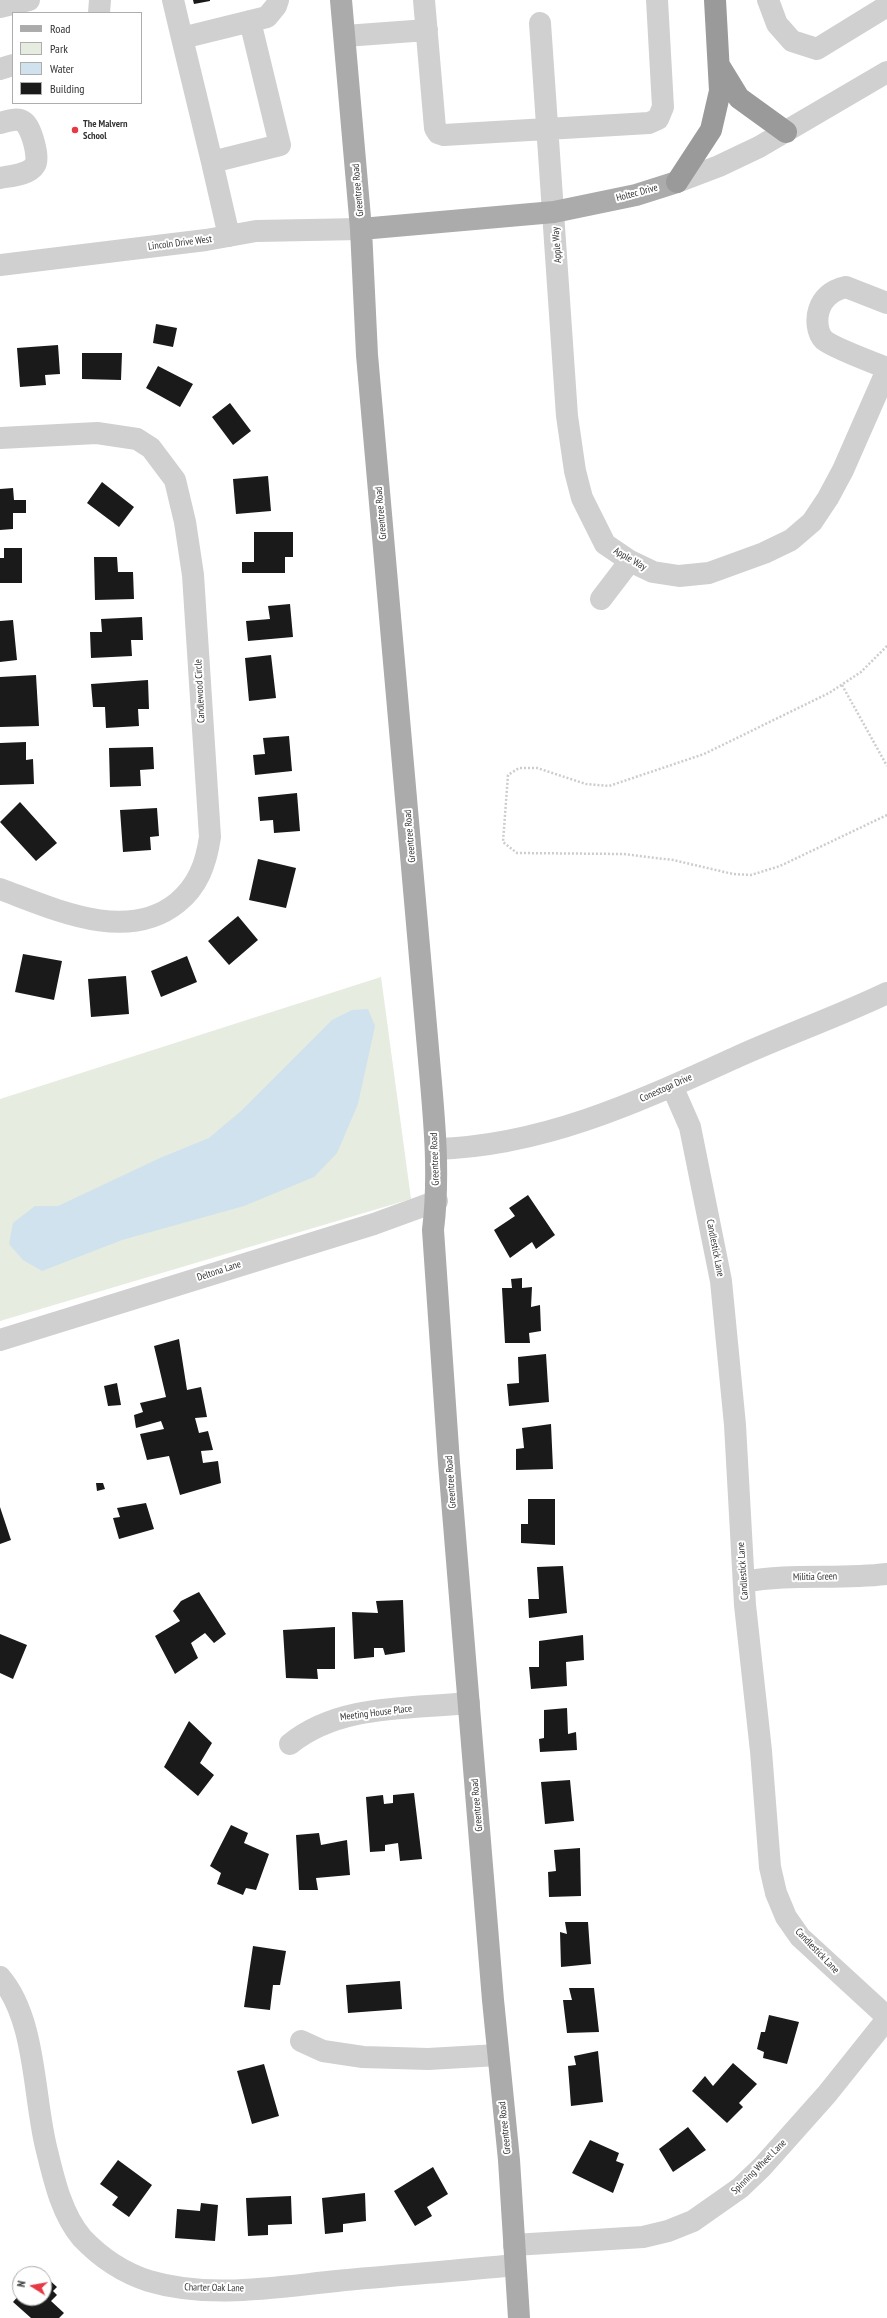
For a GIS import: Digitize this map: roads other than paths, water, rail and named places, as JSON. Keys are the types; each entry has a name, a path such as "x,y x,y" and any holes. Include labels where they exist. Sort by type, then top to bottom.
{"highway":[{"path":"677,182 711,130 720,91 715,0"},
{"path":"718,64 739,98 786,132"}],"main road":[{"name":"Greentree Road","path":"341,0 361,230 368,355 436,1150 437,1201 433,1230 469,1703 498,2055 507,2144 519,2318"},
{"name":"Holtec Drive","path":"361,230 554,212 636,195 677,182"}],"street":[{"path":"0,7 30,0"},
{"path":"99,12 100,0"},
{"path":"173,0 229,236"},
{"path":"182,38 267,17 276,6 278,0"},
{"path":"424,0 435,128 438,133 444,135 649,122 658,119 663,107 657,0"},
{"path":"768,0 777,24 792,41 817,49 887,6"},
{"path":"212,162 280,146 250,21"},
{"name":"Apple Way","path":"540,22 567,416 575,471 582,498 605,544 630,561 653,572 679,576 709,573 737,564 790,540 812,522 828,498 858,440 887,369"},
{"path":"344,36 427,30"},
{"path":"0,69 12,65"},
{"name":"Holtec Drive","path":"677,182 719,166 786,132 887,72"},
{"path":"0,123 16,119 24,122 29,127 37,158 35,166 28,171 0,178"},
{"name":"Lincoln Drive West","path":"0,265 229,236 256,231 361,230"},
{"path":"887,303 846,287 835,291 826,298 820,308 817,319 819,331 825,341 887,369"},
{"name":"Candlewood Circle","path":"0,438 97,432 130,437 151,448 175,480 185,522 193,575 210,837 207,858 199,877 188,894 158,915 139,920 118,922 96,919 53,908 0,889"},
{"path":"601,599 630,561"},
{"name":"Conestoga Drive","path":"436,1150 467,1149 556,1131 614,1110 672,1086 887,993"},
{"name":"Candlestick Lane","path":"672,1086 690,1127 722,1282 735,1424 744,1582 761,1751 770,1867 776,1893 786,1917 800,1937 887,2018"},
{"name":"Deltona Lane","path":"0,1340 374,1224 437,1201"},
{"name":"Militia Green","path":"744,1582 772,1577 850,1577 887,1574"},
{"name":"Meeting House Place","path":"290,1744 304,1732 342,1716 469,1703"},
{"name":"Charter Oak Lane","path":"0,1977 14,1999 23,2022 46,2148 60,2197 69,2217 82,2237 102,2255 124,2270 148,2281 175,2287 228,2290 453,2272 515,2255"},
{"name":"Spinning Wheel Lane","path":"515,2255 643,2237 668,2231 693,2221 740,2188 762,2167 827,2094 887,2018"},
{"path":"301,2041 323,2051 362,2057 428,2059 498,2055"}],"water":[{"path":"368,1009 375,1026 358,1104 337,1153 314,1177 244,1206 122,1240 42,1271 23,1260 9,1244 13,1223 35,1206 58,1206 160,1158 209,1138 241,1111 332,1020 352,1010"}],"place":[{"name":"The Malvern School","path":"75,130"}]}
